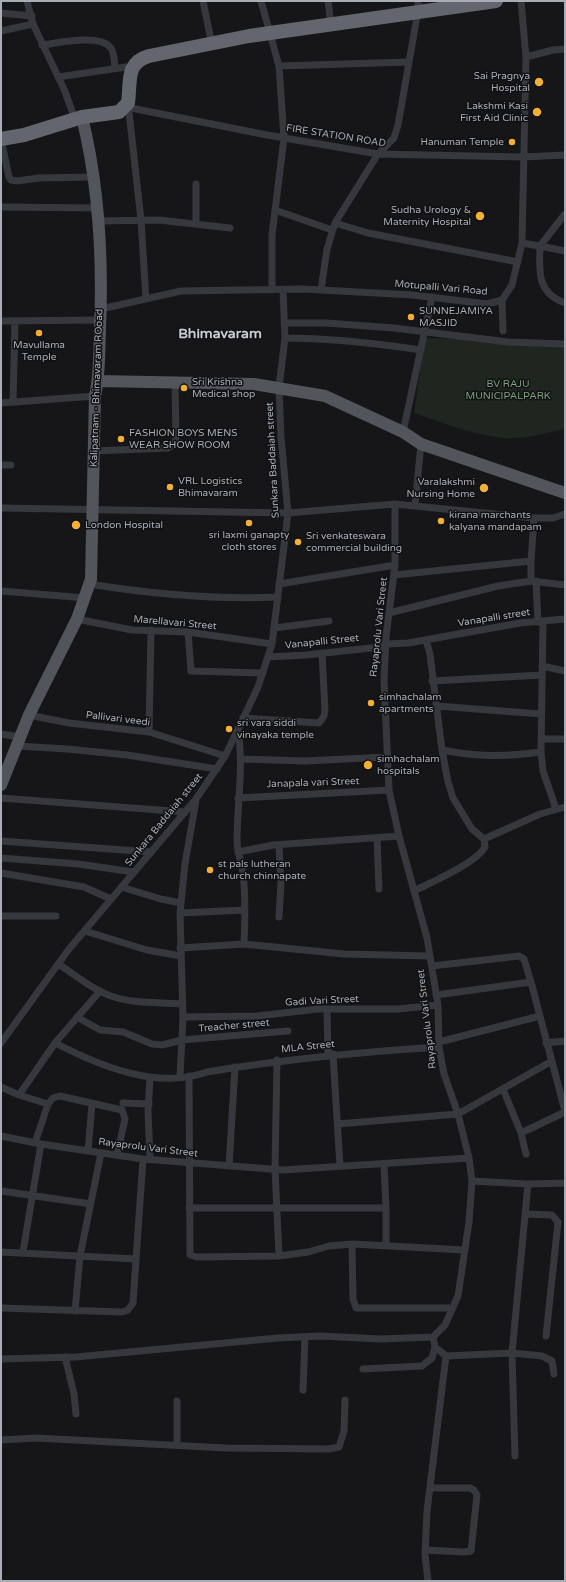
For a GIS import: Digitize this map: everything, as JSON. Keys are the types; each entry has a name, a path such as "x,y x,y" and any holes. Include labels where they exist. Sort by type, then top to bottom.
{"highway":[{"path":"1,142 80,119 111,114 123,108 128,102 130,73 134,63 140,58 270,33 331,24 418,6 496,1"},
{"path":"80,119 106,120 130,110 134,96 130,73"}],"main road":[{"name":"Kalipatnam - Bhimavaram ROoad","path":"1,785 29,715 77,619 90,584 95,396 98,381 101,315 101,239 93,178 80,119"},
{"path":"98,381 254,384 280,387 325,396 403,432 421,444 565,493"}],"street":[{"path":"27,1 33,24 42,45 80,119"},
{"path":"203,1 212,45"},
{"path":"261,1 279,66 284,138 272,235 272,290"},
{"path":"328,1 331,24"},
{"name":"Motupalli Vari Road","path":"1,321 101,315 146,299 181,291 321,290 432,297 486,304 502,300 512,285 522,243 526,57 521,1"},
{"path":"321,290 332,230 378,154 394,138 398,125 418,6"},
{"path":"1,13 32,16"},
{"path":"1,31 33,24"},
{"path":"42,45 83,40 102,42 110,46 115,68"},
{"path":"526,57 553,50 565,49"},
{"path":"279,66 409,62"},
{"path":"58,77 115,68 130,73"},
{"path":"130,110 141,220 146,299"},
{"name":"FIRE STATION ROAD","path":"130,110 378,154 523,157 565,156"},
{"path":"1,142 11,180 17,182 39,178 93,178"},
{"path":"196,184 196,223"},
{"path":"1,207 98,208"},
{"path":"275,210 332,230"},
{"path":"565,214 540,246 540,270 543,287 547,294 565,303"},
{"path":"99,220 141,220 196,223 230,228"},
{"path":"336,222 368,233 518,262"},
{"path":"522,243 565,251"},
{"name":"Sunkara Baddaiah street","path":"1,1044 58,964 196,799 225,756 263,673 272,644 288,513 281,437 280,387 285,338 283,290"},
{"path":"403,432 432,297"},
{"path":"502,300 503,331"},
{"path":"13,402 16,321"},
{"path":"284,323 326,323 379,327 508,342 565,344"},
{"path":"285,338 359,340 421,350"},
{"path":"94,451 168,448 174,444 176,439 175,383"},
{"path":"1,403 95,396"},
{"path":"415,505 421,444"},
{"path":"1,465 11,465"},
{"path":"1,508 93,511 288,513 395,504 534,518 553,518 565,514"},
{"name":"Rayaprolu Vari Street","path":"1,1136 38,1144 147,1159 275,1169 469,1158 458,1114 444,1074 439,1045 438,1005 427,938 399,836 389,790 384,681 389,613 395,564 395,504"},
{"path":"534,518 531,561 541,622 541,752 543,771 556,809"},
{"path":"394,575 531,561"},
{"path":"279,584 395,564"},
{"path":"389,613 498,586 534,581 565,585"},
{"path":"90,584 137,592 185,596 238,599 278,597"},
{"path":"1,591 86,598"},
{"name":"Marellavari Street","path":"77,619 132,630 188,632 272,644"},
{"name":"Vanapalli street","path":"426,640 490,628 565,619"},
{"path":"274,628 329,621"},
{"path":"148,732 151,630"},
{"path":"188,632 191,671 263,673"},
{"path":"414,891 462,866 481,854 485,847 484,839 472,829 453,798 442,750 432,682 430,654 426,640"},
{"name":"Vanapalli Street","path":"268,657 322,653 426,640"},
{"path":"243,718 319,723 324,716 325,710 322,653"},
{"path":"542,666 565,671"},
{"path":"432,682 542,675"},
{"path":"436,706 541,714"},
{"name":"Pallivari veedi","path":"29,715 69,723 148,732 225,756"},
{"path":"238,730 241,759 238,798 238,852 243,873 245,910 244,944"},
{"path":"1,734 19,742 67,749 127,755 217,769"},
{"path":"542,739 565,739"},
{"path":"442,750 476,756 516,756 541,752"},
{"path":"241,759 305,761 387,757"},
{"name":"Janapala vari Street","path":"238,798 389,790"},
{"path":"1,798 185,812"},
{"path":"180,1077 183,1017 180,914 185,864 196,799"},
{"path":"484,839 492,834 556,809 565,807"},
{"path":"238,852 279,845 399,836"},
{"path":"377,838 379,889"},
{"path":"1,841 151,852"},
{"path":"279,845 281,883 279,917"},
{"path":"1,858 78,864 134,872"},
{"path":"1,873 84,887 112,899"},
{"path":"121,887 161,899 181,903"},
{"path":"180,914 245,910"},
{"path":"1,916 56,916"},
{"path":"85,931 147,950 181,956"},
{"path":"180,948 244,944 344,954 430,956"},
{"path":"432,966 519,956 524,959 565,1111 521,1133"},
{"path":"58,964 100,991 114,997 136,1001 182,1004"},
{"path":"436,995 531,982"},
{"path":"19,1095 55,1043 100,991"},
{"name":"Gadi Vari Street","path":"183,1017 257,1016 327,1010 398,1009 438,1005"},
{"path":"327,1010 330,1055 338,1124 340,1166"},
{"name":"MLA Street","path":"55,1043 83,1057 118,1070 150,1078 180,1077 277,1060 439,1045 540,1016"},
{"name":"Treacher street","path":"77,1017 100,1030 123,1032 152,1044 162,1045 182,1040 288,1031"},
{"path":"546,1043 565,1041"},
{"path":"277,1060 275,1169 280,1256"},
{"path":"338,1124 458,1114 552,1061"},
{"path":"229,1166 235,1067"},
{"path":"189,1076 188,1163 190,1255 280,1256 308,1252 329,1246 352,1244 386,1244 464,1250"},
{"path":"1,1308 122,1312 128,1310 133,1303 136,1259 147,1159 150,1078"},
{"path":"1,1087 19,1095 48,1104"},
{"path":"503,1089 521,1133 526,1154"},
{"path":"23,1252 32,1196 38,1144 48,1104 53,1098 60,1096 122,1110 125,1118 117,1155"},
{"path":"123,1103 149,1104"},
{"path":"88,1151 92,1104"},
{"path":"75,1311 80,1256 101,1153"},
{"path":"1,1359 65,1357 305,1337 381,1339 433,1337 445,1325 458,1296 469,1222 472,1181 469,1158"},
{"path":"384,1164 386,1244"},
{"path":"472,1181 528,1184 565,1183"},
{"path":"515,1456 512,1353 528,1184"},
{"path":"1,1191 91,1204"},
{"path":"189,1208 386,1208"},
{"path":"525,1214 552,1215 558,1222 546,1336"},
{"path":"352,1244 353,1299 356,1308 452,1308"},
{"path":"1,1252 136,1259"},
{"path":"304,1390 305,1337"},
{"path":"363,1369 422,1366 432,1358 435,1347 433,1337"},
{"path":"435,1347 446,1356 512,1353 547,1358 552,1361 554,1374"},
{"path":"428,1581 425,1550 426,1511 446,1356"},
{"path":"65,1357 74,1394 76,1414"},
{"path":"1,1440 36,1438 177,1445 329,1449 339,1447 344,1431 345,1400"},
{"path":"177,1401 177,1445"},
{"path":"425,1550 471,1551 477,1495 474,1490 470,1488 430,1488"}],"green space":[{"name":"BV RAJU MUNICIPALPARK","path":"425,338 565,342 565,429 527,437 504,438 447,425 414,413"}],"place":[{"name":"Sai Pragnya Hospital","path":"539,82"},
{"name":"Lakshmi Kasi First Aid Clinic","path":"537,112"},
{"name":"Hanuman Temple","path":"512,142"},
{"name":"Sudha Urology & Maternity Hospital","path":"480,216"},
{"name":"SUNNEJAMIYA MASJID","path":"411,317"},
{"name":"Mavullama Temple","path":"39,333"},
{"name":"Sri Krishna Medical shop","path":"184,388"},
{"name":"FASHION BOYS MENS WEAR SHOW ROOM","path":"121,439"},
{"name":"VRL Logistics Bhimavaram","path":"170,487"},
{"name":"Varalakshmi Nursing Home","path":"484,488"},
{"name":"kirana marchants kalyana mandapam","path":"441,521"},
{"name":"sri laxmi ganapty cloth stores","path":"249,523"},
{"name":"London Hospital","path":"76,525"},
{"name":"Sri venkateswara commercial building","path":"298,542"},
{"name":"simhachalam apartments","path":"371,703"},
{"name":"sri vara siddi vinayaka temple","path":"229,729"},
{"name":"simhachalam hospitals","path":"368,765"},
{"name":"st pals lutheran church chinnapate","path":"210,870"}],"district":[{"name":"Bhimavaram","path":"220,334"}]}
